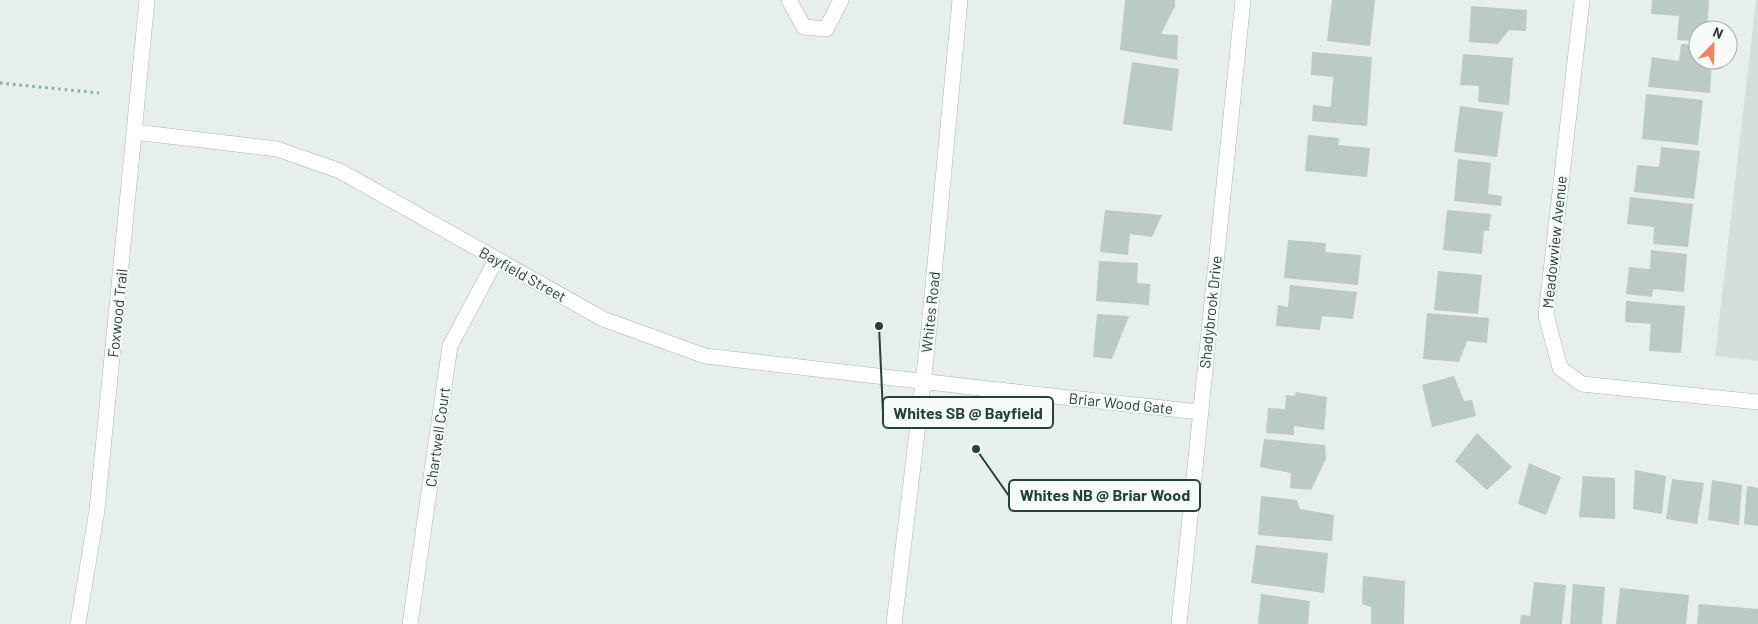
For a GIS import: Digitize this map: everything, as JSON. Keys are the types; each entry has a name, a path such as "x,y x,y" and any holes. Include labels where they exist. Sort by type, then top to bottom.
{"street":[{"name":"Foxwood Trail","path":"78,624 97,510 147,0"},
{"path":"789,0 804,27 826,29 841,0"},
{"name":"Whites Road","path":"894,624 928,339 960,0"},
{"name":"Shadybrook Drive","path":"1178,624 1243,0"},
{"name":"Meadowview Avenue","path":"1582,0 1546,315 1560,368 1582,384 1758,402"},
{"name":"Bayfield Street","path":"135,132 278,149 340,171 602,319 705,356 922,382"},
{"name":"Chartwell Court","path":"410,624 450,346 496,260"},
{"name":"Briar Wood Gate","path":"922,382 1200,412"}],"path":[{"path":"0,83 99,93"}],"shaded area":[{"path":"1756,0 1758,0 1758,361 1715,356"}],"building":[{"path":"1125,0 1175,0 1175,6 1161,34 1178,35 1177,60 1120,50"},
{"path":"1332,0 1375,0 1370,46 1327,41"},
{"path":"1652,0 1709,0 1708,20 1688,20 1688,41 1677,40 1679,16 1651,14"},
{"path":"1471,6 1527,10 1526,31 1509,30 1498,44 1469,42"},
{"path":"1681,44 1688,44 1688,70 1711,70 1710,93 1648,87 1652,57 1679,61"},
{"path":"1312,52 1372,57 1367,126 1312,121 1313,105 1331,107 1333,77 1311,75"},
{"path":"1463,54 1513,58 1509,105 1478,102 1479,86 1460,85"},
{"path":"1132,62 1179,69 1172,131 1123,124"},
{"path":"1646,94 1703,100 1698,145 1642,139"},
{"path":"1460,106 1503,112 1497,157 1454,152"},
{"path":"1308,135 1339,138 1338,145 1370,148 1367,177 1305,171"},
{"path":"1661,147 1700,151 1694,199 1634,192 1637,165 1659,167"},
{"path":"1458,159 1491,163 1488,194 1502,196 1501,206 1454,201"},
{"path":"1630,197 1693,204 1688,247 1653,244 1654,227 1627,224"},
{"path":"1105,210 1162,215 1152,237 1130,234 1128,255 1100,252"},
{"path":"1447,210 1491,214 1489,231 1484,231 1482,254 1443,250"},
{"path":"1288,240 1326,243 1325,252 1361,255 1358,285 1284,278"},
{"path":"1651,250 1687,254 1684,292 1653,289 1652,297 1626,294 1629,267 1650,269"},
{"path":"1099,261 1138,263 1137,283 1150,284 1149,305 1096,301"},
{"path":"1438,271 1482,275 1478,314 1434,310"},
{"path":"1290,285 1357,292 1353,319 1322,316 1320,330 1276,326 1278,305 1288,307"},
{"path":"1626,301 1685,306 1681,353 1649,351 1651,324 1625,322"},
{"path":"1427,313 1489,318 1487,343 1467,341 1459,362 1423,359"},
{"path":"1097,314 1129,316 1112,359 1093,357"},
{"path":"1454,376 1464,401 1472,400 1476,416 1432,427 1422,385"},
{"path":"1296,392 1327,397 1324,430 1294,426 1294,435 1266,433 1268,408 1285,409 1286,395 1295,396"},
{"path":"1477,433 1512,467 1487,490 1455,461"},
{"path":"1264,439 1325,445 1326,459 1311,490 1290,488 1291,473 1260,467"},
{"path":"1529,463 1561,477 1546,515 1518,504"},
{"path":"1635,470 1666,476 1662,514 1633,509"},
{"path":"1583,476 1615,478 1615,519 1579,517"},
{"path":"1672,479 1704,483 1697,524 1666,519"},
{"path":"1712,480 1742,485 1739,525 1708,520"},
{"path":"1747,486 1758,488 1758,526 1744,524"},
{"path":"1261,496 1297,500 1300,509 1334,515 1332,541 1258,535"},
{"path":"1256,545 1328,553 1324,593 1251,583"},
{"path":"1363,576 1405,581 1404,624 1371,624 1371,607 1362,604"},
{"path":"1534,582 1566,585 1562,624 1520,624 1521,615 1530,616"},
{"path":"1573,584 1605,587 1602,624 1570,624"},
{"path":"1620,588 1689,595 1686,624 1616,624"},
{"path":"1261,594 1310,601 1308,624 1258,624"},
{"path":"1699,604 1758,609 1758,624 1697,624"}],"place":[{"name":"Whites SB @ Bayfield","path":"879,326"},
{"name":"Whites NB @ Briar Wood","path":"976,449"}]}
